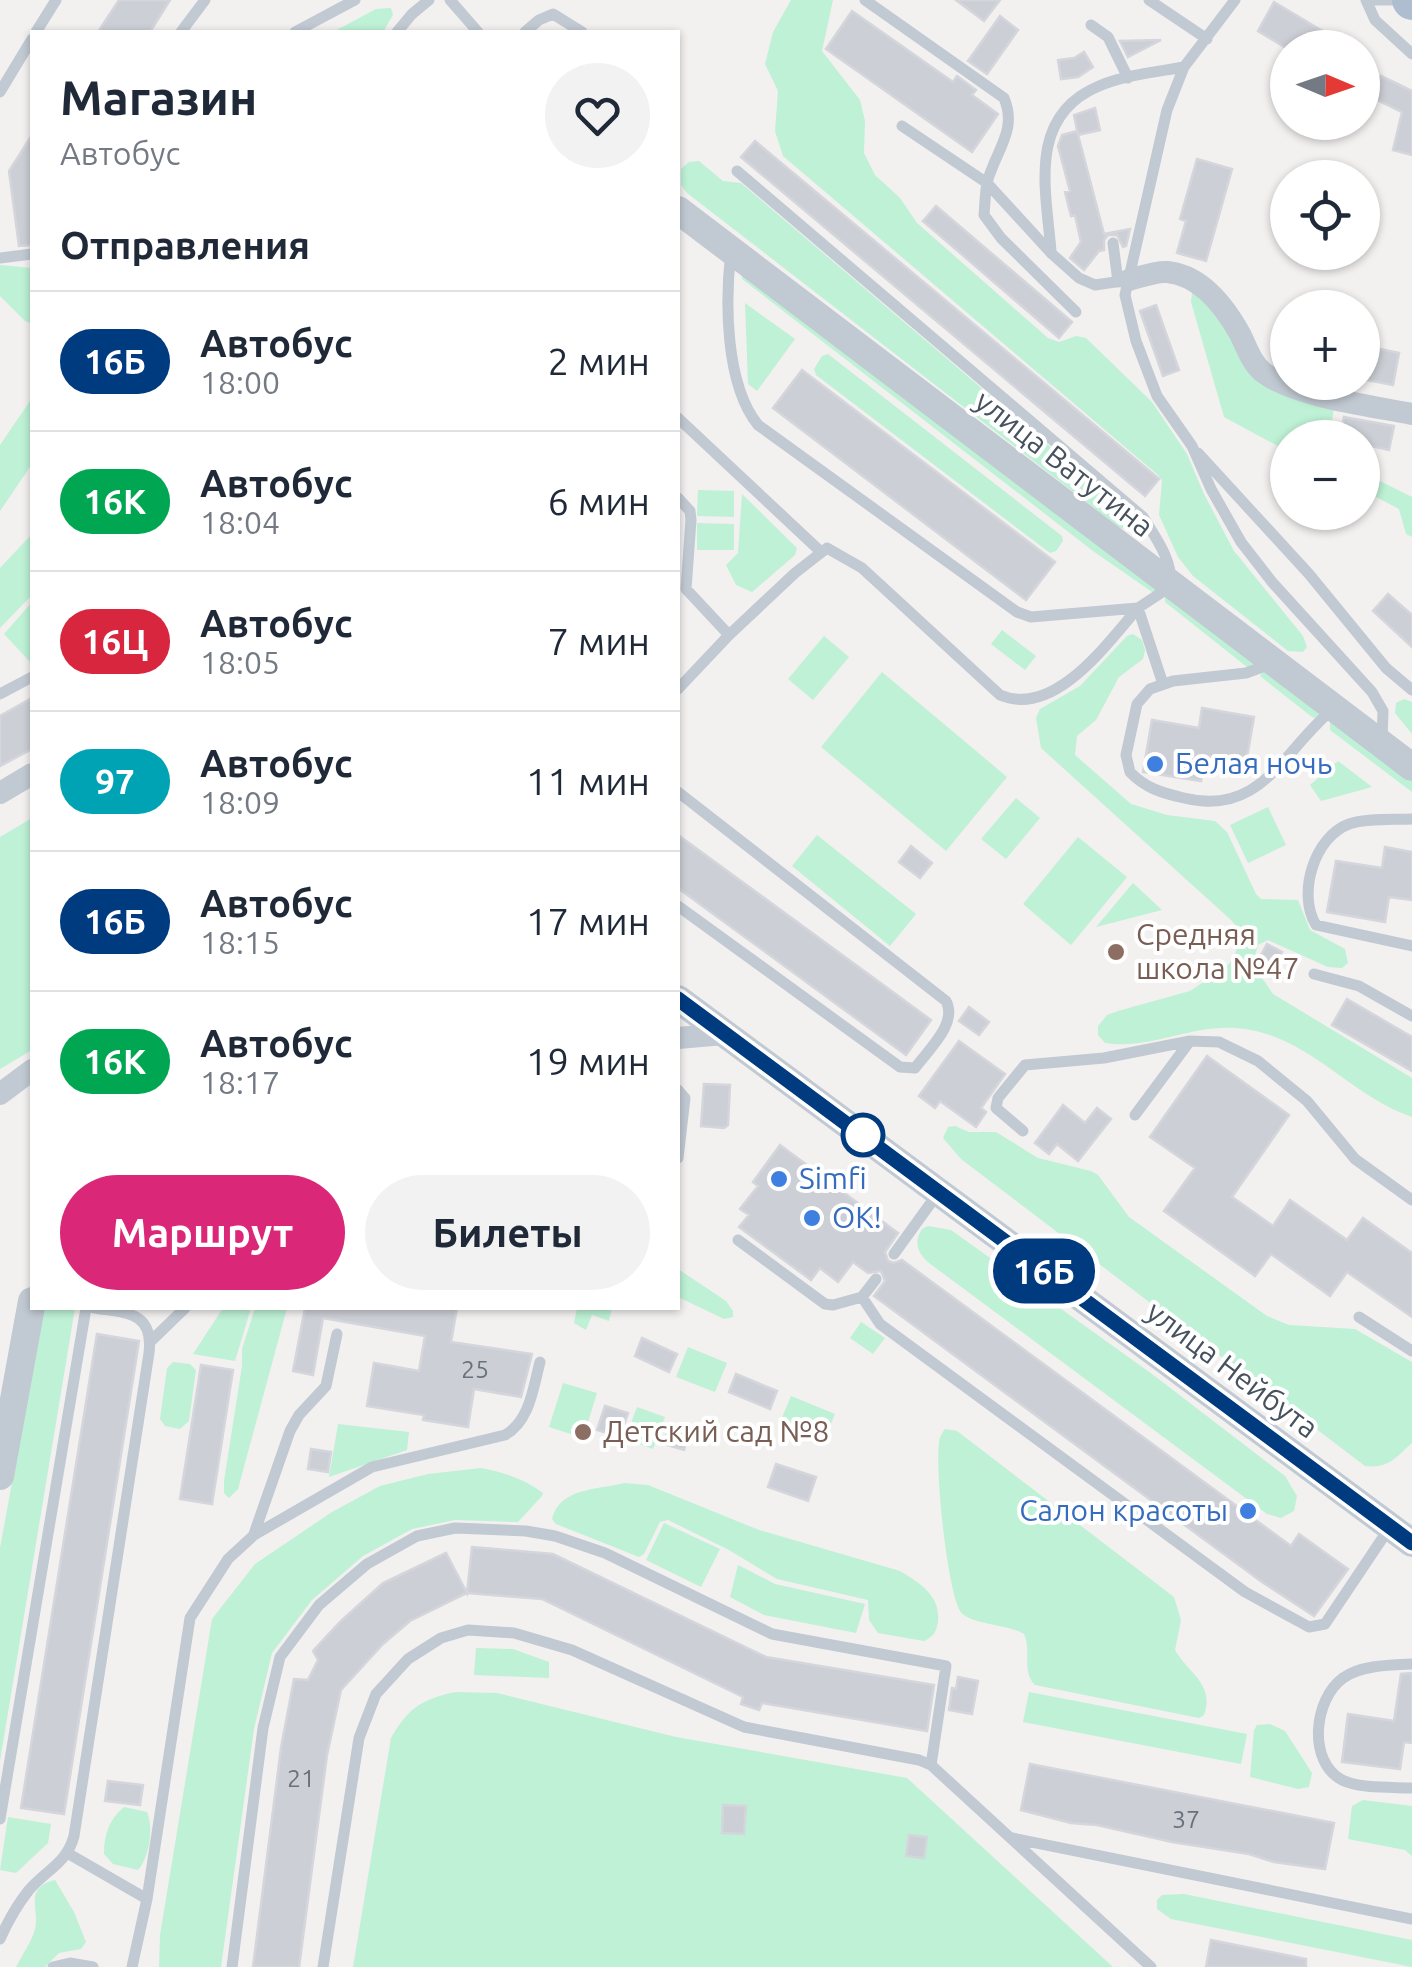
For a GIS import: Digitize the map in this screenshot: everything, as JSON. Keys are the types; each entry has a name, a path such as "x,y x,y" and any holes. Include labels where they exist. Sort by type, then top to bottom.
{"street":[{"name":"улица Ватутина","path":"680,212 1412,768"},
{"path":"1124,280 1168,272 1198,284 1228,312 1254,363 1264,373 1345,401 1412,414"},
{"path":"0,793 30,775"},
{"name":"улица Нейбута","path":"680,1001 1401,1535"},
{"path":"680,1038 724,1034"},
{"path":"0,1094 30,1072"},
{"path":"0,1476 30,1310"}],"lane":[{"path":"38,30 56,0"},
{"path":"182,30 204,0"},
{"path":"300,30 355,0"},
{"path":"400,30 430,0"},
{"path":"450,0 476,30"},
{"path":"527,30 553,14 562,0"},
{"path":"865,0 1004,98 1010,112 1010,128 988,182 984,215 990,226 1076,312"},
{"path":"1149,0 1206,39"},
{"path":"1124,280 1166,110 1184,67 1235,0"},
{"path":"1366,0 1374,20 1412,54"},
{"path":"1376,0 1409,0"},
{"path":"553,14 579,30"},
{"path":"1091,25 1108,36 1128,78"},
{"path":"0,92 30,43"},
{"path":"1052,254 1044,177 1048,137 1060,116 1098,86 1184,67"},
{"path":"902,126 988,182 1052,254 1079,278 1095,285 1124,280"},
{"path":"680,687 729,635 820,551 831,550 862,568 1000,695 1016,702 1032,701 1069,680 1138,608 1170,587 1164,552 1143,518 736,171"},
{"path":"1112,243 1136,341 1157,396 1192,446 1309,574 1386,668 1412,690"},
{"path":"732,251 728,272 736,380 743,402 758,424 1018,612 1031,617 1138,608"},
{"path":"0,258 30,254"},
{"path":"680,420 820,551"},
{"path":"1192,446 1241,542 1372,692 1383,710 1381,745"},
{"path":"680,500 690,510 691,520 682,588 729,635"},
{"path":"1138,608 1162,684"},
{"path":"1272,664 1246,674 1162,684 1150,689 1137,704 1126,755 1130,772 1154,790 1190,800 1237,799 1278,771 1314,725 1333,710"},
{"path":"0,694 30,678"},
{"path":"680,794 946,1000 950,1009 948,1024 915,1068 900,1067 680,907"},
{"path":"1412,819 1348,824 1325,844 1306,891 1316,925 1412,944"},
{"path":"1314,974 1359,986 1412,1016"},
{"path":"1136,1115 1190,1041"},
{"path":"1023,1132 996,1108 998,1098 1024,1066 1104,1058 1190,1041 1220,1042 1258,1061 1306,1101 1354,1159 1412,1200"},
{"path":"680,1092 685,1098 680,1141"},
{"path":"894,1254 938,1193"},
{"path":"738,1240 825,1304 862,1298 876,1279"},
{"path":"862,1298 880,1324 1245,1592 1309,1627 1325,1624 1401,1535"},
{"path":"0,1820 90,1310"},
{"path":"0,1939 30,1890 70,1854 150,1342 144,1322 134,1315 103,1310"},
{"path":"150,1342 183,1310"},
{"path":"1358,1317 1412,1351"},
{"path":"254,1535 290,1431 326,1386 338,1334"},
{"path":"132,1967 148,1900 190,1618 228,1559 254,1535 372,1467 504,1435 517,1428 540,1362"},
{"path":"232,1967 263,1728 280,1657 318,1605 367,1564 418,1536 455,1528 556,1536 604,1553 772,1634 946,1666 931,1765"},
{"path":"324,1967 359,1738 376,1694 408,1659 441,1638 468,1630 514,1633 572,1650 744,1727 931,1765 1151,1967"},
{"path":"1412,1664 1382,1665 1342,1678 1326,1700 1318,1736 1321,1757 1346,1782 1412,1788"},
{"path":"1012,1838 1412,1919"},
{"path":"70,1854 148,1900"},
{"path":"53,1967 92,1967"}],"green space":[{"path":"791,0 833,0 822,51 860,100 865,121 864,153 875,175 900,198 917,223 1048,338 1059,342 1076,336 1086,338 1152,402 1187,454 1234,551 1303,636 1307,647 1303,652 1288,651 1193,576 1178,557 1159,515 1162,481 1158,475 783,156 775,131 778,91 765,64 773,32"},
{"path":"391,8 393,15 384,30 337,30 376,9"},
{"path":"699,161 723,181 741,183 1128,513 1132,520 1130,530 1120,528 687,193 681,185 681,169 689,162"},
{"path":"0,265 30,268 30,323 0,296"},
{"path":"741,271 1158,581 1155,594 1093,551 742,279"},
{"path":"1192,293 1208,300 1250,368 1270,378 1270,400 1316,400 1334,409 1332,420 1270,420 1270,442 1224,417 1191,302"},
{"path":"745,303 795,339 757,391 748,384"},
{"path":"828,354 1062,536 1056,551 1050,553 816,375 814,369 822,356"},
{"path":"30,401 30,467 0,511 0,445"},
{"path":"1380,481 1412,497 1412,537 1406,534 1399,509 1380,499"},
{"path":"698,490 734,491 734,517 697,516"},
{"path":"742,494 797,548 795,555 752,592 736,585 726,565 738,553"},
{"path":"697,523 734,524 734,550 697,550"},
{"path":"30,536 30,597 0,628 0,568"},
{"path":"1165,595 1258,662 1247,667 1165,602"},
{"path":"30,604 30,662 4,634"},
{"path":"1002,630 1036,656 1025,670 991,644"},
{"path":"1133,634 1142,640 1143,659 1119,677 1096,720 1077,736 1075,755 1131,804 1167,815 1215,821 1227,832 1261,899 1298,900 1310,930 1345,949 1348,963 1342,968 1328,967 1268,940 1258,945 1254,959 1273,994 1412,1078 1412,1117 1368,1095 1306,1052 1260,1032 1218,1028 1121,1044 1105,1043 1098,1035 1098,1026 1107,1015 1190,991 1226,967 1234,958 1239,941 1238,928 1231,920 1041,748 1036,718 1040,709 1080,686"},
{"path":"824,636 849,657 813,700 788,679"},
{"path":"1263,671 1325,708 1312,717 1260,676"},
{"path":"882,672 1007,777 946,851 821,747"},
{"path":"1404,699 1412,702 1412,734 1395,713 1396,703"},
{"path":"1330,721 1412,772 1412,792 1330,730"},
{"path":"1338,761 1372,787 1321,801 1310,785"},
{"path":"1016,798 1040,818 1006,859 981,839"},
{"path":"1268,807 1286,845 1248,863 1230,825"},
{"path":"30,819 30,1051 0,1069 0,837"},
{"path":"817,835 916,914 890,946 792,866"},
{"path":"1078,837 1127,877 1071,945 1023,904"},
{"path":"1133,883 1162,910 1096,927"},
{"path":"948,1127 969,1132 996,1132 1038,1158 1098,1175 1129,1217 1267,1316 1289,1325 1355,1329 1412,1362 1412,1443 1386,1464 1365,1466 961,1159 943,1138"},
{"path":"928,1226 951,1230 1152,1374 1285,1476 1297,1496 1294,1511 1281,1518 1267,1514 929,1263 917,1243 922,1229"},
{"path":"680,1270 726,1301 733,1317 724,1319 680,1298"},
{"path":"44,1310 75,1310 0,1761 0,1548"},
{"path":"222,1310 250,1310 235,1361 193,1354"},
{"path":"254,1310 286,1310 238,1489 229,1498 224,1493 224,1481 242,1349"},
{"path":"577,1310 612,1310 609,1321 592,1315 586,1330 574,1323"},
{"path":"861,1322 885,1338 873,1354 850,1338"},
{"path":"688,1347 727,1363 715,1392 676,1377"},
{"path":"173,1362 190,1364 196,1370 189,1421 180,1429 165,1426 160,1419 167,1368"},
{"path":"563,1383 597,1393 583,1438 549,1427"},
{"path":"791,1396 835,1414 822,1446 778,1427"},
{"path":"637,1407 665,1417 653,1449 625,1439"},
{"path":"338,1424 409,1432 407,1450 329,1477"},
{"path":"945,1429 957,1431 1174,1597 1181,1620 1175,1650 1203,1687 1204,1715 1199,1718 1035,1685 1028,1674 1024,1634 972,1619 960,1611 951,1579 940,1502 938,1457"},
{"path":"481,1468 521,1480 542,1496 518,1522 455,1520 412,1529 363,1556 312,1600 272,1653 254,1729 221,1967 159,1967 160,1935 212,1619 255,1564 332,1512 380,1486 428,1474"},
{"path":"624,1483 648,1485 759,1530 900,1571 933,1598 938,1613 935,1631 924,1641 878,1633 869,1620 868,1600 777,1579 668,1520 660,1522 639,1557 552,1519 556,1509 571,1495"},
{"path":"664,1523 720,1549 701,1587 646,1560"},
{"path":"738,1565 775,1584 865,1604 856,1633 764,1615 730,1597"},
{"path":"476,1648 513,1649 549,1662 549,1678 474,1675"},
{"path":"456,1692 497,1693 676,1737 907,1778 1113,1967 353,1967 391,1738 417,1706"},
{"path":"1029,1692 1247,1734 1241,1764 1023,1722"},
{"path":"1270,1724 1285,1731 1312,1773 1309,1787 1298,1789 1250,1777 1254,1730 1257,1725"},
{"path":"1363,1800 1412,1806 1412,1856 1405,1850 1348,1839 1352,1806"},
{"path":"124,1807 147,1812 149,1819 148,1851 138,1870 113,1864 104,1854 108,1828"},
{"path":"8,1817 51,1824 48,1843 16,1873 0,1870"},
{"path":"55,1880 86,1942 81,1949 59,1953 45,1967 16,1967 35,1929 36,1894 39,1888"},
{"path":"1184,1894 1412,1940 1412,1967 1171,1919 1157,1909 1157,1900 1162,1895"}],"building":[{"path":"119,0 170,0 151,30 99,30"},
{"path":"956,0 1000,0 984,21"},
{"path":"1274,2 1321,30 1270,30 1270,38 1258,31"},
{"path":"852,11 953,82 957,76 976,90 972,95 998,114 972,152 826,49"},
{"path":"1000,16 1018,30 987,74 968,61"},
{"path":"1161,40 1128,57 1120,41"},
{"path":"1084,52 1093,67 1078,77 1061,79 1058,60"},
{"path":"1380,78 1412,91 1412,155 1393,150 1402,112 1380,101"},
{"path":"1095,108 1100,130 1078,135 1074,115"},
{"path":"1077,131 1104,234 1130,229 1123,247 1117,235 1108,235 1104,250 1084,270 1070,258 1081,242 1065,192 1070,191 1058,146 1062,135"},
{"path":"30,138 30,245 19,246 9,171"},
{"path":"755,141 1159,479 1145,496 741,157"},
{"path":"1197,159 1232,169 1206,261 1177,253 1186,221 1180,219"},
{"path":"936,206 1072,322 1059,338 923,221"},
{"path":"1156,305 1179,370 1163,376 1140,311"},
{"path":"1380,349 1399,353 1393,385 1380,382"},
{"path":"802,370 1055,562 1026,600 773,408"},
{"path":"1380,423 1394,426 1389,450 1380,448"},
{"path":"1388,594 1412,615 1412,647 1373,611"},
{"path":"30,699 30,750 0,766 0,716"},
{"path":"1202,708 1254,717 1246,763 1205,756 1201,781 1143,772 1152,720 1199,728"},
{"path":"680,836 931,1020 906,1055 680,889"},
{"path":"911,846 932,863 920,878 899,862"},
{"path":"1385,847 1412,852 1412,900 1389,897 1385,922 1327,912 1336,861 1382,868"},
{"path":"1267,944 1282,952 1274,966 1259,959"},
{"path":"1347,999 1412,1037 1412,1071 1332,1025"},
{"path":"969,1007 989,1022 979,1035 959,1021"},
{"path":"959,1041 1005,1074 981,1108 986,1112 976,1127 940,1101 935,1108 919,1096"},
{"path":"1207,1056 1289,1115 1232,1197 1273,1226 1290,1200 1347,1240 1363,1218 1412,1253 1412,1317 1347,1272 1330,1296 1271,1254 1255,1276 1164,1211 1195,1168 1150,1137"},
{"path":"704,1084 730,1085 728,1125 724,1128 701,1126"},
{"path":"1063,1105 1085,1123 1097,1108 1111,1119 1078,1161 1057,1144 1049,1154 1035,1143"},
{"path":"780,1145 898,1233 885,1252 888,1261 902,1260 1291,1546 1299,1534 1348,1569 1314,1616 1262,1582 874,1296 885,1281 881,1271 868,1273 853,1262 838,1282 820,1268 811,1280 739,1227 749,1215 740,1209 758,1186 753,1182"},
{"path":"305,1310 457,1310 451,1342 532,1354 521,1397 474,1389 468,1427 367,1406 374,1363 419,1371 425,1336 323,1318 313,1375 293,1371"},
{"path":"97,1334 139,1341 64,1814 21,1808"},
{"path":"642,1338 677,1354 669,1372 635,1356"},
{"path":"201,1365 233,1370 212,1504 180,1499"},
{"path":"736,1374 777,1391 770,1409 729,1392"},
{"path":"605,1406 628,1413 620,1437 597,1430"},
{"path":"669,1426 689,1431 684,1450 664,1444"},
{"path":"311,1449 331,1452 328,1472 308,1469"},
{"path":"776,1464 816,1477 808,1501 768,1487"},
{"path":"472,1547 553,1554 766,1657 934,1685 927,1731 762,1703 759,1710 741,1704 743,1697 542,1599 467,1593"},
{"path":"446,1553 467,1593 410,1621 341,1690 327,1755 299,1967 253,1967 281,1748 294,1679 308,1680 318,1660 313,1651 383,1583"},
{"path":"1412,1673 1412,1743 1404,1742 1400,1769 1342,1762 1348,1714 1394,1721 1401,1674"},
{"path":"958,1677 978,1681 972,1714 949,1710"},
{"path":"1030,1764 1334,1823 1325,1869 1071,1823 1021,1810"},
{"path":"108,1781 143,1785 140,1805 105,1801"},
{"path":"723,1805 746,1806 744,1834 722,1833"},
{"path":"909,1835 927,1837 924,1858 906,1856"},
{"path":"1211,1940 1306,1959 1306,1967 1206,1967"}],"bus line":[{"name":"16Б","path":"680,1000 1412,1543"}],"place":[{"name":"Белая ночь","path":"1155,764"},
{"name":"Средняя школа №47","path":"1116,952"},
{"name":"Simfi","path":"779,1179"},
{"name":"ОК!","path":"812,1218"},
{"name":"Детский сад №8","path":"583,1432"},
{"name":"Салон красоты","path":"1248,1511"}]}
